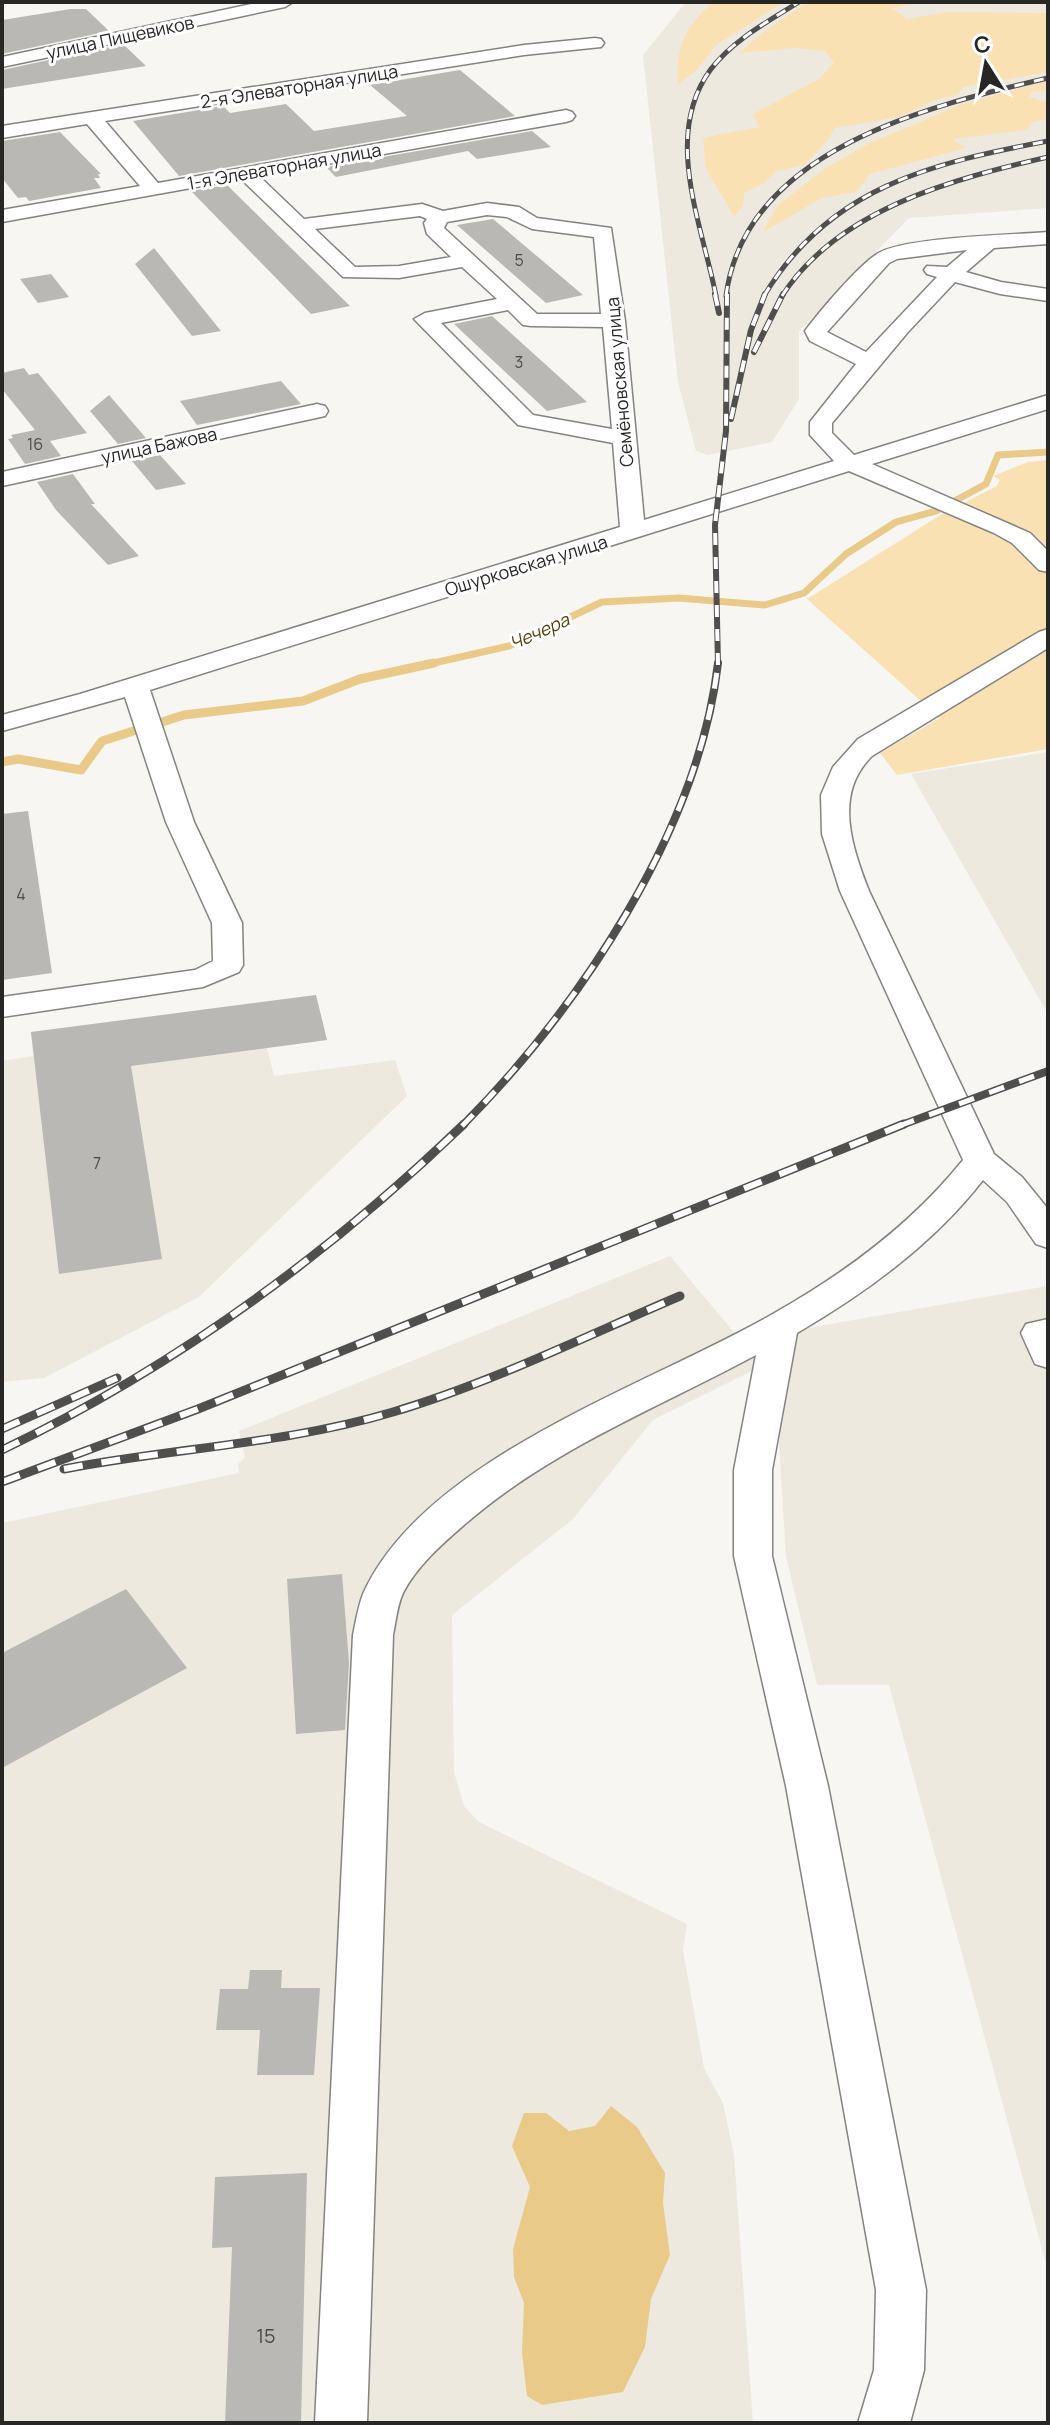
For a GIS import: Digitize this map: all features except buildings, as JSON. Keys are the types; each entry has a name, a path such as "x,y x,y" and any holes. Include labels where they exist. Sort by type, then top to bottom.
{"street":[{"name":"улица Пищевиков","path":"2,62 285,2"},
{"name":"2-я Элеваторная улица","path":"2,132 534,49 595,43"},
{"name":"1-я Элеваторная улица","path":"2,216 566,116"},
{"path":"93,119 153,189"},
{"path":"245,173 350,273 399,272 466,260"},
{"name":"Семёновская улица","path":"441,217 487,209 512,211 532,223 604,232 633,532"},
{"path":"300,225 422,210 441,217 434,223 434,230 531,320 614,321"},
{"path":"870,363 818,336 816,331 882,259 903,251 1048,238"},
{"path":"989,242 951,277 870,363 819,428 825,440 849,463 1003,528 1021,538 1048,565"},
{"path":"903,251 951,277 1048,295"},
{"path":"512,303 425,319 526,420 624,438"},
{"name":"Ошурковская улица","path":"2,723 135,686 1048,402"},
{"name":"улица Бажова","path":"2,479 317,411"},
{"path":"1048,637 868,745 851,759 835,794 836,826 859,898 980,1161 1005,1176 1048,1236"},
{"path":"2,1007 203,978 228,965 227,923 180,822 135,686"},
{"path":"341,2423 373,1635 383,1594 414,1548 503,1470 593,1418 781,1326 849,1285 926,1222 963,1185 980,1161"},
{"path":"781,1326 769,1374 753,1470 753,1556 807,1786 901,2290 899,2370 884,2423"},
{"path":"1048,1332 1039,1333 1048,1355"}],"shaded area":[{"path":"686,2 1048,2 1048,208 909,218 799,331 799,399 772,442 708,455 696,451 678,382 643,55"},
{"path":"713,2 784,2 715,46 697,70 678,84 684,38 695,20"},
{"path":"808,2 924,2 892,8 907,19 949,12 1048,13 1048,72 964,87 957,95 935,100 899,117 834,128 829,139 804,165 776,171 763,184 744,193 743,206 734,216 706,169 703,138 759,127 753,114 819,79 834,62 825,51 795,48 739,53 762,33"},
{"path":"1048,81 1048,90 1031,92 1029,97 1048,102 1048,119 1033,122 1026,130 952,139 966,148 870,174 856,192 822,198 763,232 777,206 824,169 868,144 962,104"},
{"path":"1048,460 1048,749 897,775 880,753 940,718 807,599 942,514 997,486 1000,480 993,476 1028,462"},
{"path":"1048,752 1048,1014 911,774"},
{"path":"316,995 327,1040 267,1048 274,1076 395,1060 407,1096 199,1297 44,1378 2,1382 2,1061 33,1056 31,1032"},
{"path":"670,1256 754,1356 754,1370 653,1420 573,1519 452,1615 454,1772 464,1806 479,1822 687,1924 683,1950 704,2068 723,2103 734,2155 753,2423 2,2423 2,1523 239,1473 238,1464 245,1457 239,1431"},
{"path":"1048,1286 1048,2271 889,1685 817,1685 786,1557 779,1443 796,1330"},
{"path":"611,2106 637,2127 665,2173 663,2203 670,2255 651,2299 645,2347 623,2392 542,2405 527,2396 522,2353 524,2303 514,2277 513,2249 530,2187 512,2146 524,2113 546,2113 569,2131 595,2126"}],"waterway":[{"name":"Чечера","path":"430,664 509,646 602,602 679,598 765,605 804,593 846,554 896,522 936,511 986,484 998,455 1048,452"},
{"name":"Чечера","path":"2,762 18,759 81,770 102,741 184,715 303,701 360,679 430,664"},
{"name":"Чечера","path":"425,665 430,664"}],"railway":[{"path":"716,296 690,180 687,151 689,122 697,95 720,59 752,32 799,2"},
{"path":"726,296 740,246 767,204 805,170 849,143 898,121 950,103 1048,78"},
{"path":"764,295 790,259 819,229 852,205 924,171 1048,141"},
{"path":"782,296 806,266 834,241 900,202 974,176 1048,157"},
{"path":"715,294 719,313"},
{"path":"718,663 715,525 726,431 727,294"},
{"path":"731,419 751,330 764,295"},
{"path":"754,352 782,296"},
{"path":"463,1125 549,1027 627,913 660,852 686,789 706,726 718,663"},
{"path":"900,1126 1048,1071"},
{"path":"900,1126 904,1124"},
{"path":"2,1450 127,1383 246,1305 358,1219 463,1125"},
{"path":"2,1482 198,1409 900,1126"},
{"path":"64,1469 271,1439 393,1412 502,1373 680,1296"},
{"path":"2,1429 117,1378"}]}
